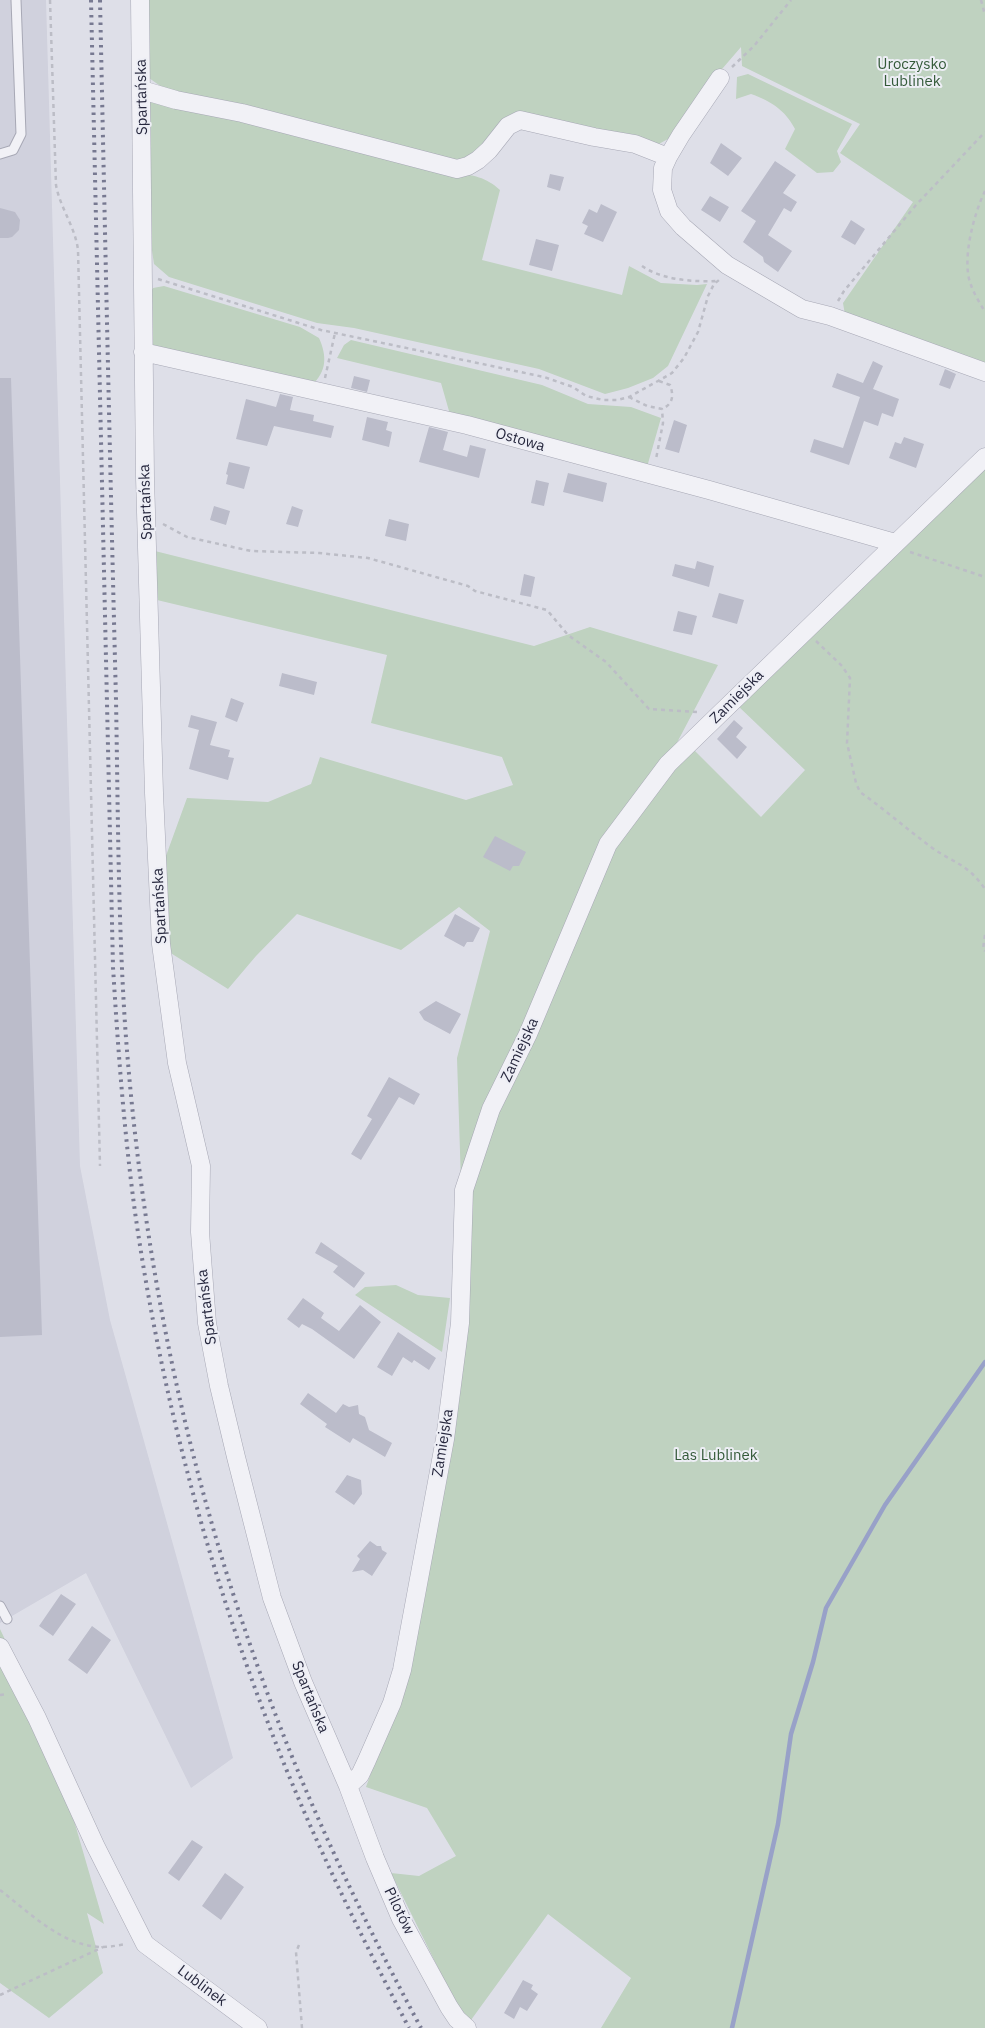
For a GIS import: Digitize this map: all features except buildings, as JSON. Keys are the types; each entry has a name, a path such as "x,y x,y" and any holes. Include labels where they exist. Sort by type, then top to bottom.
{"street":[{"name":"Spartańska","path":"140,0 146,516 154,793 161,944 177,1063 201,1166 200,1232 207,1323 219,1386 272,1598 303,1682 348,1786"},
{"path":"720,78 681,135 663,168 662,190 669,211 683,227 727,265 802,309 830,316 985,372"},
{"path":"142,90 176,100 242,113 457,169 468,166 478,160 489,150 508,126 520,120 594,137 635,144 668,157"},
{"name":"Ostowa","path":"143,352 467,425 651,476 709,490 893,544"},
{"name":"Zamiejska","path":"348,1786 360,1776 382,1727 402,1670 445,1439 460,1323 464,1190 492,1110 528,1034 608,844 668,764 893,544 985,457"},
{"path":"0,1647 37,1718 95,1845 145,1944"},
{"name":"Pilotów","path":"348,1786 375,1858 401,1919 449,2007 457,2019 467,2028"},
{"name":"Lublinek","path":"145,1944 258,2028"}],"lane":[{"path":"0,154 13,150 21,134 16,0"},
{"path":"0,1606 7,1619"}],"path":[{"path":"50,0 56,185 61,202 73,228 78,250 100,1166"},
{"path":"720,78 754,46 791,0"},
{"path":"981,0 985,15"},
{"path":"830,316 844,291 916,204 985,132"},
{"path":"985,191 975,219 967,263 970,283 985,312"},
{"path":"144,275 335,333 544,376 573,387 586,396 603,400 617,400 629,397 672,373 684,358 698,332 708,296 727,265"},
{"path":"642,266 651,273 679,279 702,282 718,281"},
{"path":"318,391 329,367 335,333"},
{"path":"629,397 647,406 662,409 668,406 672,400 670,385 658,381"},
{"path":"651,476 663,424 662,409"},
{"path":"146,516 187,537 251,552 319,553 368,558 468,586 475,591 547,610 568,634 606,662 649,710 705,712 716,718"},
{"path":"893,544 985,577"},
{"path":"804,631 842,666 850,678 851,697 847,743 856,783 860,792 933,848 963,865 976,876 985,889"},
{"path":"985,935 985,951"},
{"path":"0,1890 49,1928 75,1942 103,1947 145,1944"},
{"path":"300,1945 296,1952 302,2028"},
{"path":"0,1995 103,1947"}],"shaded area":[{"path":"0,0 46,0 80,1166 110,1320 233,1758 191,1788 86,1573 0,1623"}],"green space":[{"name":"Uroczysko Lublinek","path":"146,0 985,0 985,364 845,315 843,303 913,202 840,153 860,124 742,66 741,47 710,83 677,134 657,145 517,117 502,119 492,138 455,173 479,177 490,182 500,190 482,260 622,295 629,266 661,283 707,284 668,366 653,378 628,388 605,394 539,369 354,328 317,323 169,277 154,264 150,237 147,98 166,90 149,78"},
{"path":"748,74 852,124 837,151 841,162 833,172 817,173 785,149 795,129 787,116 777,107 751,94 736,99 737,77"},
{"path":"164,286 300,327 319,338 324,357 321,374 312,385 148,346 148,297 153,288"},
{"path":"351,340 542,385 588,404 631,407 661,418 647,467 451,418 441,383 337,358 344,345"},
{"name":"Las Lublinek","path":"985,465 985,2028 601,2028 631,1978 548,1914 471,2020 458,2008 391,1873 419,1876 456,1856 427,1808 366,1787 408,1669 470,1190 494,1112 611,848 674,768 693,749 761,817 805,770 737,705"},
{"path":"155,551 534,646 590,627 718,665 671,754 604,842 461,1183 457,1058 490,931 459,907 401,950 297,914 256,956 228,989 169,952 163,864 187,798 268,802 311,784 320,757 466,800 513,785 502,757 371,723 387,655 157,600"},
{"path":"396,1285 418,1295 450,1298 442,1352 355,1295 365,1287"},
{"path":"0,1629 11,1652 73,1817 104,1924 87,1913 103,1973 49,2018 0,1983"}],"waterway":[{"path":"732,2028 778,1824 791,1734 813,1662 826,1608 885,1505 985,1362"}],"railway":[{"path":"91,0 113,967 128,1151 146,1284 176,1426 214,1566 236,1635 287,1771 315,1836 409,2028"},
{"path":"100,0 121,943 131,1099 151,1249 164,1324 203,1492 254,1656 295,1764 324,1831 387,1963 421,2028"}]}
